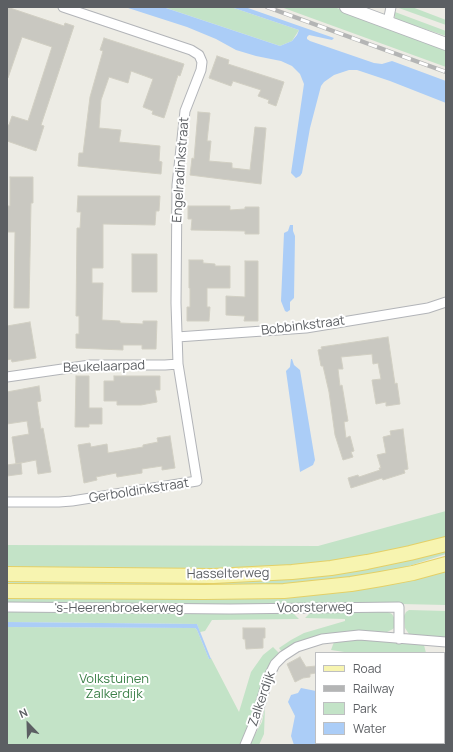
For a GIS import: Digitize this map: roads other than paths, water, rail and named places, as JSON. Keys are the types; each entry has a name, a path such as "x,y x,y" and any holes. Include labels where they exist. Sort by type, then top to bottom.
{"main road":[{"path":"346,7 446,44"},
{"name":"Hasselterweg","path":"7,574 213,576 292,572 367,562 446,544"},
{"name":"Hasselterweg","path":"7,591 284,591 351,584 413,573 446,564"}],"street":[{"name":"Engelradinkstraat","path":"63,7 191,50 199,55 202,62 201,70 185,111 177,185 177,338"},
{"path":"388,22 391,7"},
{"name":"Bobbinkstraat","path":"428,308 446,302"},
{"name":"Bobbinkstraat","path":"177,338 306,328 428,308 446,307"},
{"name":"Gerboldinkstraat","path":"7,502 72,501 197,482 178,364 177,338"},
{"name":"Beukelaarpad","path":"7,377 90,364 178,364"},
{"name":"'s-Heerenbroekerweg","path":"7,607 230,609"},
{"name":"Voorsterweg","path":"230,609 398,607 399,639"},
{"name":"Zalkerdijk","path":"245,745 255,721 269,676 275,664 289,651 322,639 340,636 359,635 446,642"}],"water":[{"path":"125,7 163,7 280,46 292,41 297,35 299,30 231,7 245,7 334,38 332,40 309,35 307,39 310,41 374,63 382,64 392,61 446,81 446,103 357,70 349,70 334,75 321,86 310,128 302,173 296,178 291,173 304,84 300,74 292,66 281,61 236,50 216,39 187,27"},
{"path":"290,225 293,225 295,236 294,298 290,302 290,310 287,312 285,311 281,301 284,233 288,231"},
{"path":"291,359 294,365 300,370 315,460 313,465 300,472 286,371 290,367"},
{"path":"7,622 197,624 211,659 209,659 195,628 7,627"},
{"path":"301,688 315,691 315,744 356,745 294,745 291,736 295,716 288,702 291,695 298,693"}],"railway":[{"path":"267,7 446,72"}],"park label":[{"name":"Volkstuinen Zalkerdijk","path":"114,686"}]}
